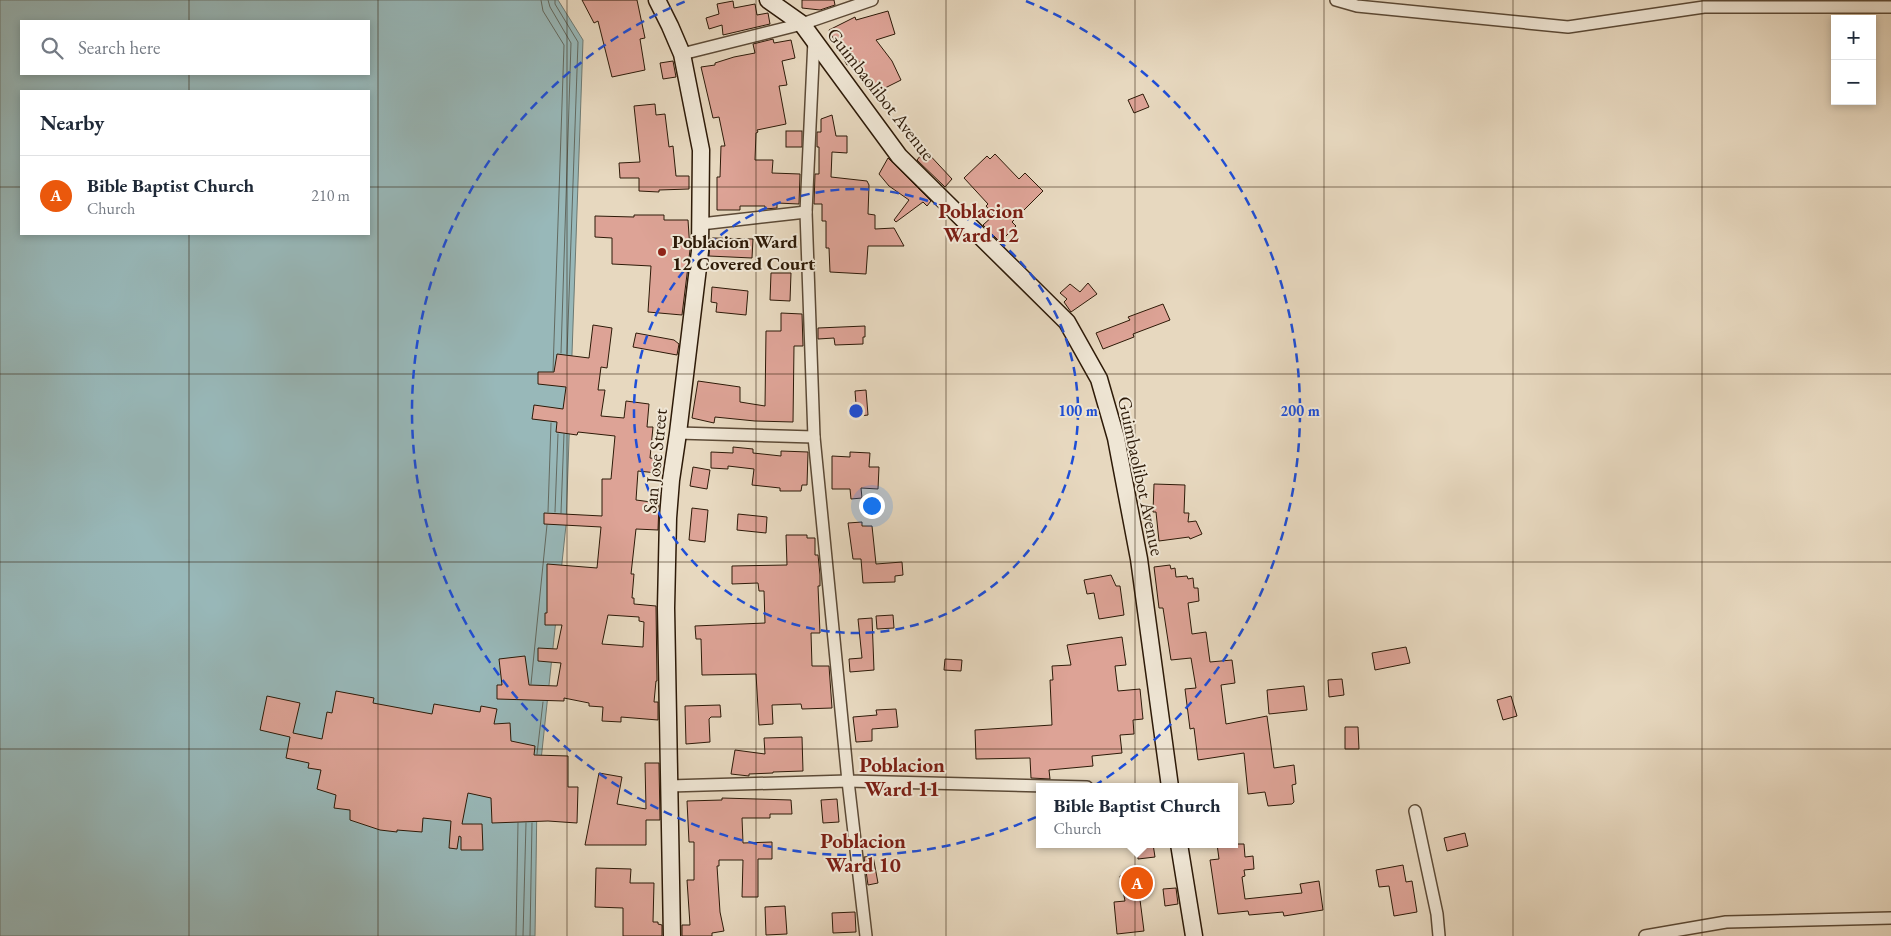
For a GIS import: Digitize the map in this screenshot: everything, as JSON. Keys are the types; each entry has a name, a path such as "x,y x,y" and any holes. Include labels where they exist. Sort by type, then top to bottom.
{"street":[{"name":"San Jose Street","path":"657,0 682,54 701,150 700,251 678,433 670,480 668,518 666,608 672,936"},
{"name":"Guimbaolibot Avenue","path":"768,0 802,24 899,156 1068,322 1098,379 1116,438 1139,559 1169,783"},
{"path":"682,54 802,24 872,0"},
{"path":"1336,0 1357,6 1568,27 1704,7 1891,7"},
{"path":"814,40 806,212 814,437 848,782 866,936"},
{"path":"701,224 806,212"},
{"path":"678,433 814,437"},
{"path":"669,786 848,782 1036,786"},
{"path":"1415,812 1439,936"},
{"path":"1180,848 1194,936"},
{"path":"1645,936 1726,922 1891,918"}],"water":[{"path":"0,0 558,0 583,40 566,525 537,798 535,936 0,936"}],"building":[{"path":"582,0 637,0 645,38 640,39 645,70 612,77 598,21 594,23"},
{"path":"802,0 834,0 835,5 820,10 802,8"},
{"path":"733,1 734,8 755,4 757,15 768,13 770,24 723,35 722,25 709,29 706,18 719,14 717,4"},
{"path":"888,11 895,34 876,40 892,61 901,80 875,93 858,60 847,65 829,30 855,17 856,20"},
{"path":"773,39 774,43 791,40 795,58 782,61 787,85 779,86 786,124 757,130 755,160 773,160 772,173 800,174 799,204 777,203 777,208 765,209 765,206 740,206 740,210 717,210 717,177 720,177 721,146 725,146 719,117 713,118 701,67 715,65 715,63 734,57 755,53 753,44"},
{"path":"673,61 676,77 663,79 660,63"},
{"path":"1143,94 1149,107 1134,113 1128,100"},
{"path":"655,104 656,115 665,114 669,147 673,146 676,176 689,176 689,189 659,190 659,192 639,191 639,178 620,178 619,163 640,162 634,106"},
{"path":"832,115 836,136 847,136 847,153 832,152 831,177 867,181 869,185 868,214 875,215 875,229 894,228 904,246 868,246 866,274 830,272 829,248 826,248 826,221 822,221 822,204 814,204 815,174 819,174 817,132 821,132 821,119"},
{"path":"786,131 802,131 802,147 786,147"},
{"path":"925,150 952,179 945,187 917,160"},
{"path":"995,154 1019,179 1025,173 1043,191 1012,222 1016,226 1000,242 983,225 994,215 986,206 988,204 964,178 987,156 990,159"},
{"path":"888,158 931,201 927,206 923,202 896,222 894,220 909,200 889,186 879,174"},
{"path":"634,215 664,215 664,220 688,220 690,250 682,315 648,312 651,266 612,264 612,238 595,237 595,216 634,217"},
{"path":"710,239 753,239 752,258 709,256"},
{"path":"771,273 791,273 790,301 770,300"},
{"path":"1088,283 1097,294 1071,312 1064,302 1067,299 1060,293 1070,284 1080,292"},
{"path":"712,287 748,291 746,315 716,312 717,303 711,302"},
{"path":"1163,304 1170,320 1133,334 1134,337 1103,349 1096,333 1130,320 1128,317"},
{"path":"781,313 802,314 803,346 794,346 793,422 715,417 714,423 692,418 698,381 740,387 740,402 765,406 766,331 781,331"},
{"path":"593,325 612,328 607,368 601,367 598,390 605,390 601,416 624,418 626,401 649,404 647,427 653,427 650,458 659,459 657,473 638,471 636,500 659,503 658,530 636,529 631,574 634,574 632,598 634,598 634,604 656,606 657,681 654,702 658,702 658,720 621,717 621,722 602,721 603,707 589,706 589,703 564,698 564,701 497,699 497,685 502,685 499,659 525,656 529,685 557,686 561,663 538,661 538,648 557,649 562,625 545,625 545,613 547,613 547,564 597,568 601,527 544,524 544,513 602,516 602,479 611,479 615,436 578,432 577,435 556,432 557,422 532,419 534,405 563,409 566,387 538,384 538,372 554,372 557,354 589,358","holes":["608,615 639,617 639,621 644,622 643,647 602,644"]},
{"path":"865,326 863,344 835,345 834,338 818,339 818,328"},
{"path":"636,333 674,340 679,344 677,355 633,347"},
{"path":"866,390 868,415 852,417 851,404 856,404 855,391"},
{"path":"733,447 753,449 753,453 781,456 781,451 808,452 807,485 802,485 801,491 780,491 780,488 752,485 754,469 728,466 728,469 711,468 711,452 733,453"},
{"path":"850,452 870,453 869,467 879,467 878,489 861,488 862,498 851,499 850,489 832,489 832,456 850,457"},
{"path":"693,467 710,470 707,489 690,486"},
{"path":"1154,484 1185,485 1184,513 1189,513 1188,522 1196,521 1202,534 1190,539 1189,537 1159,541 1156,512 1153,512"},
{"path":"692,508 708,510 705,542 689,540"},
{"path":"738,514 767,517 766,533 737,530"},
{"path":"862,522 862,526 872,526 876,564 902,562 903,575 895,576 895,582 863,583 861,559 853,559 848,523"},
{"path":"786,535 807,535 807,538 815,538 815,555 818,555 820,575 820,586 818,586 820,633 811,633 812,666 829,666 832,708 802,709 801,704 772,705 773,724 759,725 756,674 702,675 701,639 696,639 695,626 765,623 764,591 759,591 758,583 732,584 732,566 787,565"},
{"path":"1170,565 1171,569 1175,568 1176,577 1187,576 1188,579 1193,578 1194,588 1198,588 1199,601 1188,603 1192,634 1206,632 1210,662 1232,660 1235,683 1221,685 1226,724 1267,716 1274,768 1294,765 1296,784 1292,785 1294,802 1292,804 1268,806 1265,792 1248,794 1244,753 1198,760 1194,728 1190,729 1185,689 1196,688 1191,658 1171,660 1163,608 1159,608 1154,567"},
{"path":"1111,575 1116,586 1120,586 1124,615 1099,619 1094,593 1087,594 1084,580"},
{"path":"893,615 894,628 877,629 876,616"},
{"path":"872,618 874,670 850,672 849,659 862,658 858,619"},
{"path":"1122,637 1126,665 1115,666 1118,691 1140,689 1143,719 1133,720 1134,734 1120,735 1122,753 1092,756 1093,766 1049,770 1050,779 1031,778 1030,758 976,759 975,730 1052,725 1050,680 1053,680 1052,666 1071,665 1067,645"},
{"path":"1406,647 1410,663 1375,670 1372,653"},
{"path":"945,659 962,660 961,671 944,670"},
{"path":"1342,679 1344,695 1329,697 1328,680"},
{"path":"1304,686 1307,710 1269,714 1267,690"},
{"path":"336,691 374,698 373,703 432,714 434,704 480,712 481,706 497,709 494,724 510,723 511,741 535,746 534,755 568,756 568,787 578,787 577,823 548,821 492,823 491,798 468,793 462,824 482,824 483,850 461,850 461,837 459,836 457,849 449,848 451,821 423,818 422,832 397,830 397,832 380,830 350,820 350,810 334,808 336,795 317,789 321,770 308,768 309,763 286,758 290,737 260,730 267,696 300,703 293,733 322,739 327,712 332,713"},
{"path":"1511,696 1517,716 1503,720 1497,700"},
{"path":"720,705 721,717 711,717 709,719 710,742 686,744 685,706"},
{"path":"896,709 898,727 872,729 872,741 856,742 853,717 877,715 876,710"},
{"path":"1345,727 1358,727 1359,749 1345,749"},
{"path":"802,737 803,771 749,774 749,776 731,774 735,750 765,754 764,738"},
{"path":"645,763 659,763 660,820 646,820 646,845 585,845 599,773 622,777 617,804 646,809"},
{"path":"722,798 791,800 792,814 770,814 770,818 742,818 743,843 772,842 772,859 758,859 758,897 742,897 743,860 719,860 719,866 717,866 720,912 724,931 712,933 712,936 682,936 682,925 690,925 687,880 694,880 694,842 689,842 687,801 722,800"},
{"path":"837,799 839,822 823,823 821,800"},
{"path":"1465,833 1468,846 1447,851 1444,838"},
{"path":"1238,844 1244,844 1245,857 1253,856 1254,869 1244,870 1245,876 1242,877 1245,899 1302,893 1300,884 1319,881 1323,910 1284,916 1283,912 1249,915 1248,911 1218,914 1210,860 1219,859 1218,848 1238,848"},
{"path":"1137,848 1154,848 1155,857 1138,859"},
{"path":"873,856 878,883 868,885 864,857"},
{"path":"1403,865 1406,882 1412,881 1417,912 1394,916 1389,886 1379,887 1376,870"},
{"path":"596,868 631,869 630,883 654,883 653,922 658,922 658,924 662,925 662,936 623,936 623,908 595,907"},
{"path":"1150,871 1153,889 1139,892 1144,931 1117,934 1114,902 1125,901 1120,876"},
{"path":"1176,888 1178,904 1165,906 1163,889"},
{"path":"785,906 787,934 766,935 765,907"},
{"path":"855,912 856,932 833,933 832,913"}],"place":[{"name":"Poblacion Ward 12 Covered Court","path":"662,252"},
{"name":"Bible Baptist Church","path":"1137,883"}],"district":[{"name":"Poblacion Ward 12","path":"981,222"},
{"name":"Poblacion Ward 11","path":"902,776"},
{"name":"Poblacion Ward 10","path":"863,852"}]}
